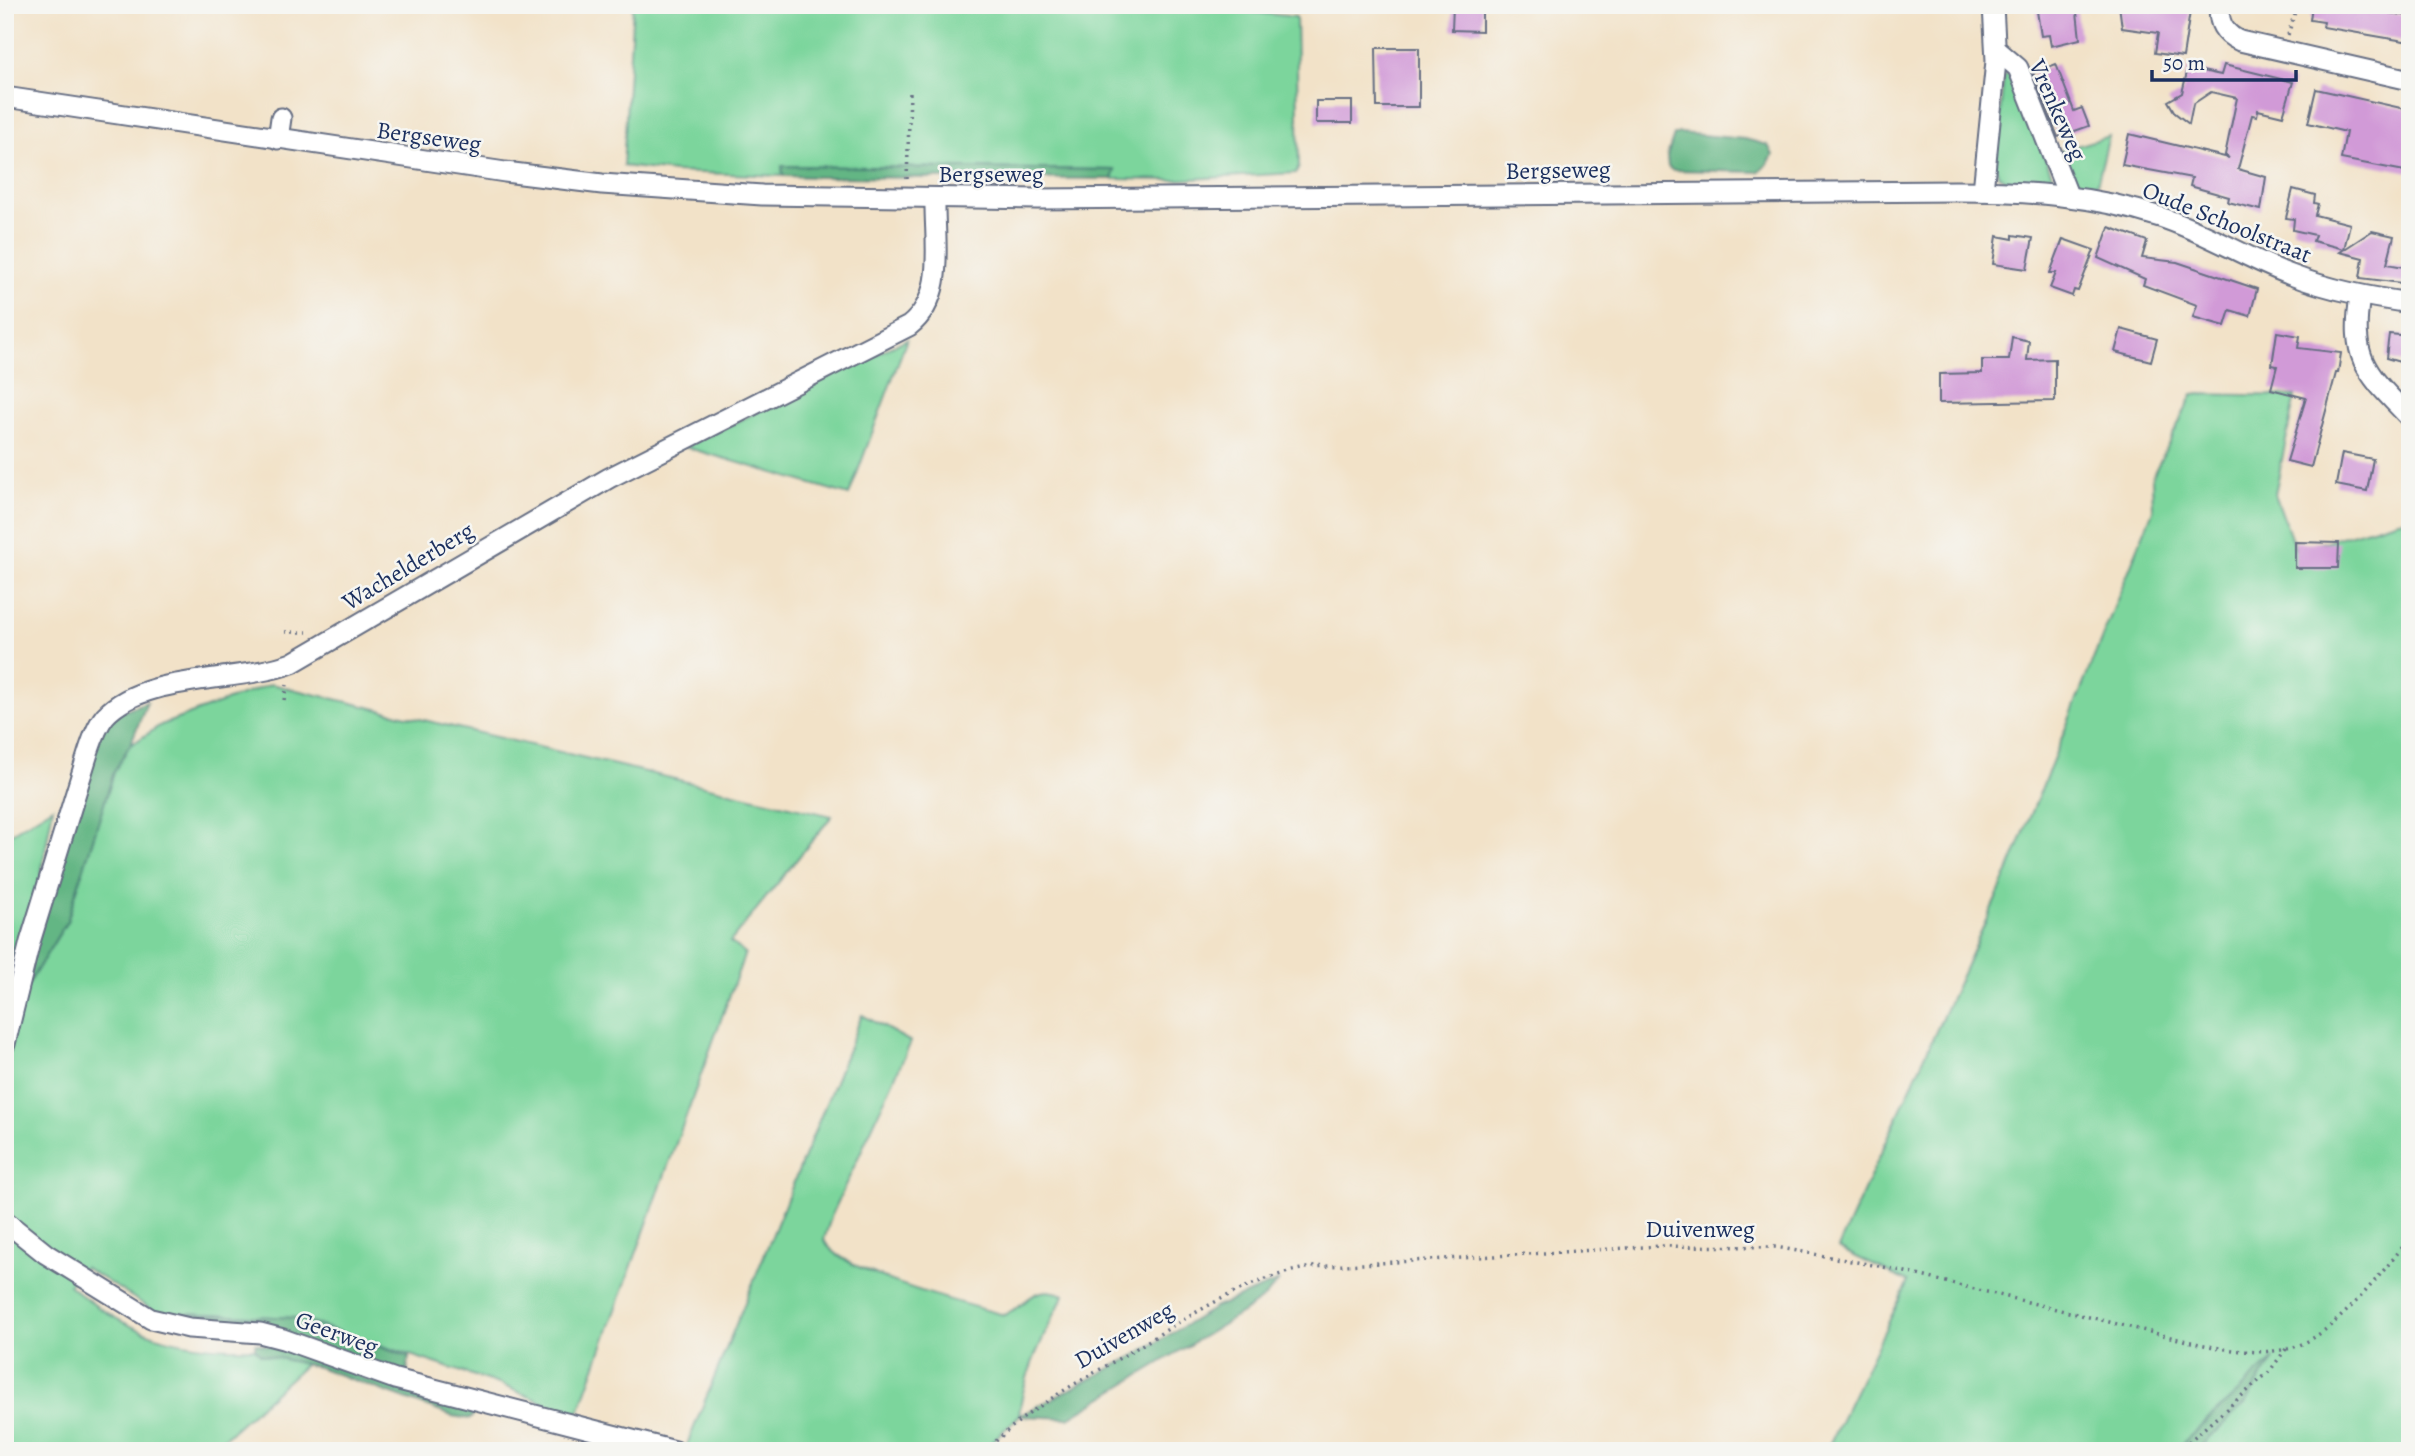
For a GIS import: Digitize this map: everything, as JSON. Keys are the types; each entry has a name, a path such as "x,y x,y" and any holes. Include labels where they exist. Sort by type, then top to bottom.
{"street":[{"name":"Vrenkeweg","path":"1983,191 1997,50 1993,5"},
{"path":"2220,5 2220,23 2231,37 2410,80"},
{"name":"Vrenkeweg","path":"1997,50 2018,68 2068,195"},
{"name":"Bergseweg","path":"5,97 278,139 602,184 762,195 934,198 1983,191"},
{"path":"278,139 281,118"},
{"name":"Oude Schoolstraat","path":"1983,191 2068,195 2158,217 2292,276 2360,296 2410,303"},
{"name":"Wachelderberg","path":"5,1044 30,942 89,750 99,725 114,708 150,691 260,673 292,663 648,456 909,326 921,317 933,295 934,198"},
{"path":"2360,296 2356,329 2360,356 2387,395 2410,418"},
{"name":"Geerweg","path":"5,1221 46,1254 151,1320 189,1328 272,1336 395,1379 675,1451"}],"path":[{"path":"2283,51 2297,5"},
{"path":"907,178 910,93"},
{"name":"Bergseweg","path":"894,181 915,181"},
{"name":"Duivenweg","path":"986,1451 1027,1415 1074,1384 1232,1293 1282,1274 1345,1264 1661,1245 1776,1247 1878,1265 2207,1346 2248,1350 2286,1349 2308,1340 2337,1319 2410,1238"},
{"path":"2178,1451 2269,1372 2286,1349"}],"green space":[{"path":"633,5 1190,5 1296,17 1299,167 1296,173 1173,180 1112,179 1115,170 782,166 783,176 674,172 623,166"},
{"path":"2004,74 2012,76 2056,184 2012,183 1999,176 1995,166"},
{"path":"1679,133 1745,139 1768,145 1773,155 1767,165 1758,172 1672,170 1668,167 1667,156 1674,135"},
{"path":"2109,136 2097,184 2066,181 2053,153"},
{"path":"782,166 1115,170 1112,179 819,177 783,176"},
{"path":"907,339 849,495 685,447"},
{"path":"2193,394 2295,396 2275,494 2295,549 2410,517 2410,1451 2197,1451 2245,1403 2226,1405 2174,1451 1826,1451 1908,1282 1838,1248 2008,872 2153,510 2152,477"},
{"path":"271,684 832,816 730,942 745,953 577,1417 502,1385 297,1318 156,1312 84,1267 69,1285 90,1302 133,1327 178,1342 202,1346 255,1348 261,1354 306,1364 210,1451 5,1451 5,837 53,807 19,999 67,921 114,772 125,749 161,725"},
{"path":"147,702 131,743 114,772 67,921 18,1001 101,718"},
{"path":"862,1015 911,1042 831,1217 824,1240 834,1252 877,1275 1004,1315 1038,1293 1045,1291 1064,1295 1030,1369 1019,1416 982,1451 699,1451 686,1447"},
{"path":"1279,1281 1265,1297 1242,1313 1069,1418 1019,1416 1132,1357 1216,1307"},
{"path":"156,1312 297,1318 409,1357 407,1372 330,1348 180,1321"},
{"path":"255,1343 286,1349 369,1380 475,1413 470,1419 452,1416 318,1367 260,1354"},
{"path":"2274,1359 2245,1403 2197,1451 2174,1451"}],"building":[{"path":"1453,5 1482,5 1482,31 1452,30"},
{"path":"2036,5 2073,5 2074,12 2077,12 2080,39 2051,46 2049,35 2041,36"},
{"path":"2119,5 2191,5 2183,57 2155,53 2158,33 2122,28"},
{"path":"2312,5 2353,5 2353,8 2410,16 2410,42 2323,27 2324,22 2310,20"},
{"path":"1376,48 1419,48 1419,107 1377,107"},
{"path":"2056,64 2074,111 2082,108 2089,126 2058,137 2033,73"},
{"path":"2224,65 2293,82 2283,116 2258,110 2257,116 2252,115 2238,169 2266,177 2261,210 2228,202 2229,197 2190,186 2192,178 2122,165 2129,134 2229,158 2225,155 2237,98 2211,92 2193,104 2189,124 2175,113 2168,101 2182,93 2188,68 2221,75"},
{"path":"2316,89 2410,110 2410,172 2341,159 2346,132 2308,123"},
{"path":"1316,101 1352,101 1352,123 1316,123"},
{"path":"2293,189 2315,195 2314,203 2318,204 2315,215 2350,224 2344,249 2313,241 2315,235 2293,230 2294,219 2286,218"},
{"path":"2109,227 2147,241 2142,258 2177,262 2257,289 2250,316 2230,310 2225,326 2193,317 2197,305 2143,285 2145,279 2098,258"},
{"path":"2372,231 2394,236 2387,264 2410,268 2410,284 2360,278 2363,258 2340,252"},
{"path":"2013,235 2033,238 2027,269 1993,264 1997,236 2013,239"},
{"path":"2063,239 2094,250 2078,291 2074,290 2072,296 2050,288 2056,273 2050,273"},
{"path":"2121,329 2157,339 2151,361 2115,352"},
{"path":"2277,332 2300,336 2298,348 2341,353 2338,373 2311,467 2287,461 2306,398 2271,389 2277,366 2272,365"},
{"path":"2389,334 2410,336 2410,365 2386,358"},
{"path":"2012,337 2029,341 2027,360 2055,359 2055,401 1939,403 1939,374 1982,373 1982,360 2009,360"},
{"path":"2342,453 2373,459 2367,491 2336,485"},
{"path":"2295,542 2339,543 2338,568 2295,568"}]}
